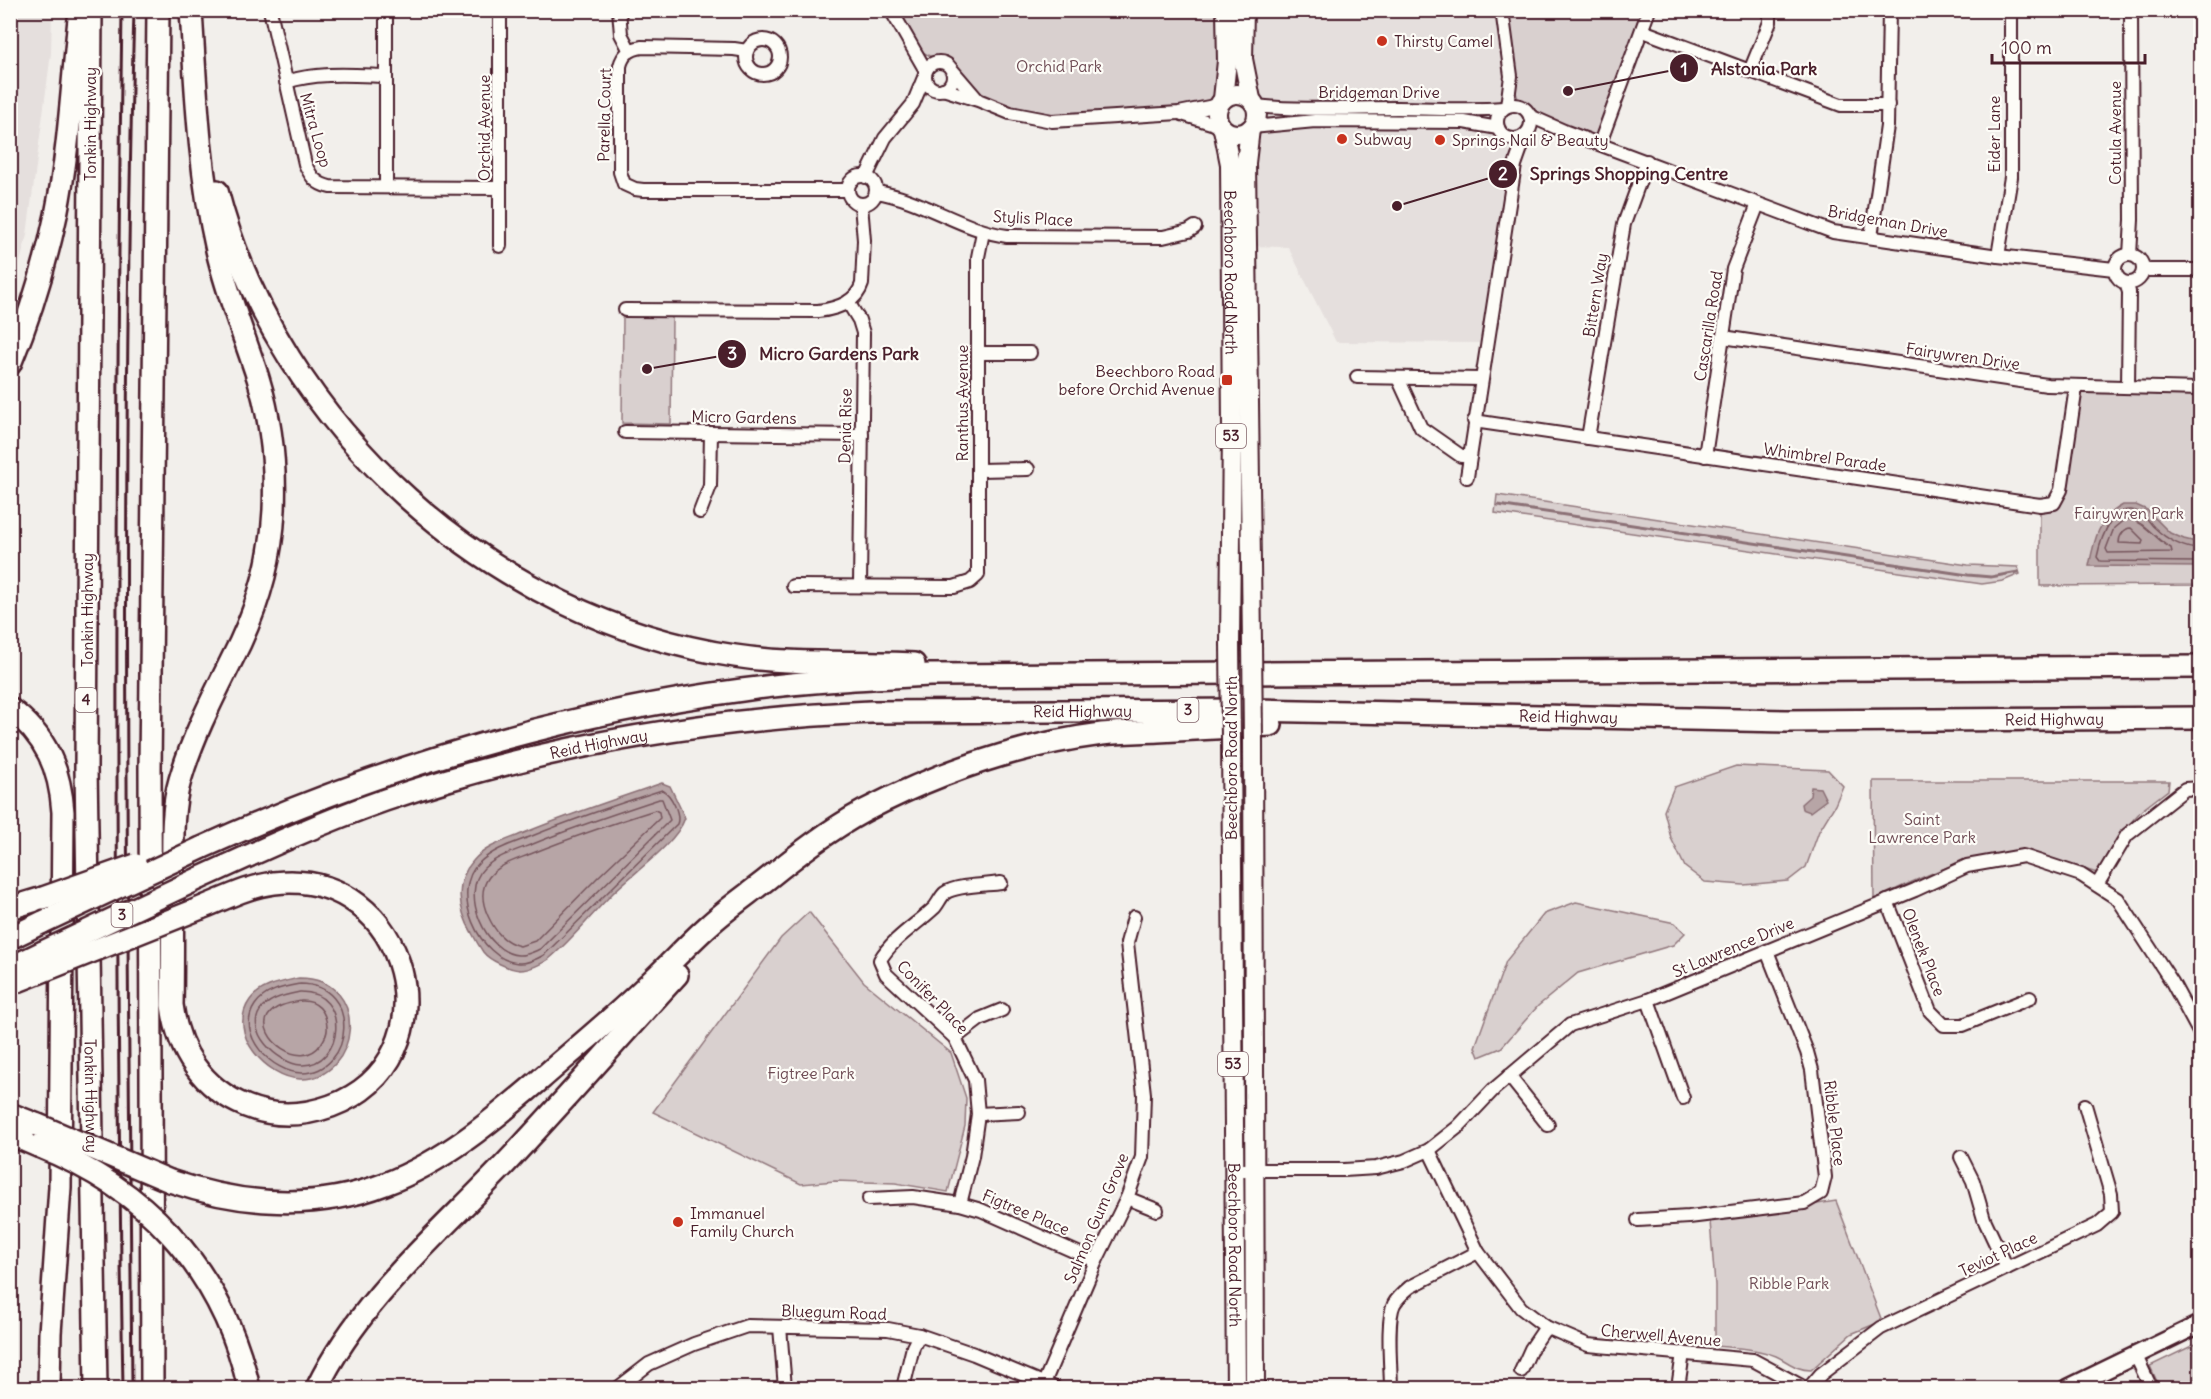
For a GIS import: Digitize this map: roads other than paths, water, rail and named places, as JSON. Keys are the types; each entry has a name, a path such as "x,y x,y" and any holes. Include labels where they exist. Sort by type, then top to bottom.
{"highway":[{"path":"10,364 45,265 56,214 65,158 80,10"},
{"name":"Tonkin Highway","path":"91,10 86,768 96,1389"},
{"path":"152,1389 150,769 158,10"},
{"path":"10,984 43,962 201,908 256,887 290,882 308,883 333,891 356,903 369,914 391,941 403,974 405,1000 402,1025 397,1042 379,1072 367,1084 338,1103 313,1111 287,1114 253,1109 222,1093 208,1082 187,1055 175,1022 172,1005 173,824 179,784 192,744 253,612 270,546 274,490 272,444 267,411 224,277 211,223 200,153 191,10"},
{"path":"196,81 207,151 219,200 246,275 283,347 329,414 382,474 442,527 509,573 563,601 619,625 676,643 736,656 1143,675"},
{"name":"Reid Highway","path":"200,845 376,776 496,739 619,710 681,699 743,690 869,678 932,675 2200,667"},
{"path":"10,709 35,730 53,760 58,776 63,812 60,1187 50,1333 49,1389"},
{"name":"Reid Highway","path":"10,968 43,962 200,878 326,822 443,782 573,748 685,727 747,720 871,712 1219,710 1787,721 2200,718"},
{"path":"10,1134 38,1135 203,1192 238,1200 275,1203 348,1196 416,1171 448,1153 522,1095 642,990 709,924 801,852 861,813 974,762 1041,744 1103,734 1353,720 1564,715 1673,718"},
{"path":"10,908 200,845"},
{"name":"3","path":"10,938 200,845"},
{"path":"317,1389 336,1354 375,1298 507,1162 756,888"},
{"path":"10,1113 69,1159 118,1187 170,1234 197,1268 226,1317 249,1389"}],"main road":[{"name":"53","path":"1222,128 1216,116 1221,102 1227,61 1226,10"},
{"name":"53","path":"1244,10 1243,59 1256,117 1251,128"},
{"path":"1221,102 1234,94 1240,94 1253,103"},
{"path":"1222,128 1239,134 1251,128"},
{"name":"Beechboro Road North","path":"1222,128 1230,164 1232,427 1230,643 1236,1389"},
{"name":"Beechboro Road North","path":"1251,128 1246,163 1252,643 1255,1389"}],"street":[{"name":"Mitra Loop","path":"270,10 305,164 315,181 330,187 500,188"},
{"path":"386,10 386,188"},
{"name":"Orchid Avenue","path":"500,10 500,246"},
{"path":"619,10 621,34 630,51"},
{"path":"891,10 898,25 913,46 926,73 929,86 978,100 1010,113 1052,121 1179,113 1221,102"},
{"path":"1502,10 1511,76 1510,107"},
{"path":"1600,143 1649,10"},
{"path":"1750,71 1770,22 1770,10"},
{"path":"1872,237 1888,105 1888,10"},
{"name":"Eider Lane","path":"1998,256 2011,177 2011,10"},
{"name":"Cotula Avenue","path":"2130,255 2132,220 2131,10"},
{"path":"1642,31 1841,105 1888,105"},
{"path":"913,46 939,62 947,64 978,100"},
{"name":"Parella Court","path":"747,51 642,47 630,51 622,58 620,66 620,172 624,184 643,190 848,190"},
{"path":"866,177 885,138 913,104 931,65 939,62"},
{"path":"913,104 951,84 953,72"},
{"path":"286,82 301,77 321,75 386,76"},
{"name":"Bridgeman Drive","path":"1253,103 1293,108 1480,110 1510,107"},
{"path":"1467,477 1515,165 1527,132 1530,116 1510,107"},
{"path":"1510,107 1497,117 1515,165"},
{"path":"1293,108 1315,121"},
{"path":"1179,113 1222,128"},
{"name":"Bridgeman Drive","path":"1530,116 1564,131 1833,232 1998,256 2114,269"},
{"name":"Bridgeman Drive","path":"1251,128 1315,121 1464,122 1502,132"},
{"name":"Bridgeman Drive","path":"1527,132 1564,131"},
{"path":"1502,132 1516,139 1527,132"},
{"name":"Bittern Way","path":"1588,438 1624,224 1647,161"},
{"path":"866,177 874,183 876,192 873,200 861,204 852,200 848,190 854,179 866,177"},
{"name":"Stylis Place","path":"876,192 904,198 983,232 1007,236 1163,237 1189,231 1195,227"},
{"path":"625,310 818,311 837,308 848,302 860,290 863,278 861,204"},
{"name":"Cascarilla Road","path":"1705,456 1733,269 1758,204"},
{"name":"Ranthus Avenue","path":"860,586 954,587 970,582 978,575 978,257 983,232"},
{"path":"2128,387 2129,292 2126,283 2118,278 2114,269 2121,257 2130,255 2138,258 2143,270"},
{"path":"2143,270 2200,270"},
{"path":"2126,283 2137,280 2143,270"},
{"name":"Denia Rise","path":"848,302 860,320 862,333 860,586"},
{"name":"Fairywren Drive","path":"1723,337 2047,385 2200,389"},
{"path":"978,353 1030,353"},
{"path":"1357,377 1481,379"},
{"path":"1398,378 1421,428 1461,456 1470,456"},
{"name":"Whimbrel Parade","path":"1474,421 2040,505 2054,503 2061,490 2076,387"},
{"name":"Micro Gardens","path":"626,432 861,435"},
{"path":"700,512 710,486 711,433"},
{"path":"979,470 1028,469"},
{"path":"793,585 860,586"},
{"path":"2097,885 2127,835 2185,789 2200,788"},
{"name":"St Lawrence Drive","path":"1234,1170 1344,1170 1404,1161 1429,1150 1458,1127 1509,1076 1570,1025 1648,1000 1967,866 2023,856 2081,875 2118,899 2172,982 2200,1034"},
{"name":"Conifer Place","path":"960,1204 972,1156 978,1114 975,1080 955,1038 886,974 880,960 889,945 919,921 945,893 1002,883"},
{"name":"Olenek Place","path":"1887,901 1930,1011 1944,1025 1963,1025 2030,998"},
{"name":"Salmon Gum Grove","path":"1050,1386 1096,1261 1126,1198 1142,1157 1143,1094 1126,943 1134,917"},
{"name":"Ribble Place","path":"1638,1221 1804,1203 1821,1193 1825,1177 1812,1070 1767,951"},
{"path":"1648,1000 1683,1098"},
{"path":"955,1038 980,1019 1002,1010"},
{"path":"1509,1076 1548,1125"},
{"name":"Teviot Place","path":"1807,1389 1821,1374 1881,1328 2097,1225 2112,1212 2111,1194 2085,1105"},
{"path":"978,1114 1019,1112"},
{"name":"Cherwell Avenue","path":"1429,1150 1478,1252 1521,1308 1546,1328 1588,1345 1753,1360 1807,1389"},
{"path":"1961,1157 1973,1181 1984,1220 2007,1268"},
{"name":"Figtree Place","path":"869,1199 913,1197 960,1204 981,1210 1096,1261"},
{"path":"1126,1198 1157,1210"},
{"path":"1391,1389 1390,1321 1393,1306 1400,1295 1410,1287 1478,1252"},
{"path":"2088,1389 2200,1324"},
{"name":"Bluegum Road","path":"618,1389 649,1364 694,1344 747,1326 888,1329 919,1335 974,1354 1050,1386"},
{"path":"780,1327 786,1389"},
{"path":"1521,1371 1531,1349 1546,1328"},
{"path":"2068,1389 2200,1334"},
{"path":"903,1389 913,1347 919,1335"},
{"path":"1678,1389 1683,1353"},
{"path":"2138,1360 2151,1389"}],"water":[{"path":"2123,505 2136,505 2147,510 2170,533 2200,543 2200,567 2089,566 2095,539 2103,523 2108,516"},
{"path":"662,783 670,786 685,818 680,828 664,848 613,893 558,951 539,965 520,970 500,964 483,952 467,924 460,896 467,869 478,856 497,844 541,826"},
{"path":"1811,787 1820,788 1826,800 1810,812 1802,809 1801,804 1810,796"},
{"path":"299,978 323,982 339,994 347,1010 349,1029 345,1048 335,1064 320,1075 300,1079 287,1077 263,1062 254,1052 243,1026 244,1013 255,995 272,985"}],"waterway":[{"path":"1498,505 1968,575 1991,577 2018,572"}],"railway":[{"path":"122,10 117,699 118,1044 123,1388"},
{"path":"132,1388 127,872 127,527 134,10"}],"place":[{"name":"Thirsty Camel","path":"1382,41"},
{"name":"Alstonia Park","path":"1568,91"},
{"name":"Subway","path":"1342,139"},
{"name":"Springs Nail & Beauty","path":"1440,140"},
{"name":"Springs Shopping Centre","path":"1397,206"},
{"name":"Micro Gardens Park","path":"647,369"},
{"name":"Beechboro Road before Orchid Avenue","path":"1227,380"},
{"name":"Immanuel Family Church","path":"678,1222"}],"park label":[{"name":"Orchid Park","path":"1059,66"},
{"name":"Fairywren Park","path":"2129,513"},
{"name":"Saint Lawrence Park","path":"1922,828"},
{"name":"Figtree Park","path":"811,1073"},
{"name":"Ribble Park","path":"1789,1283"}]}
